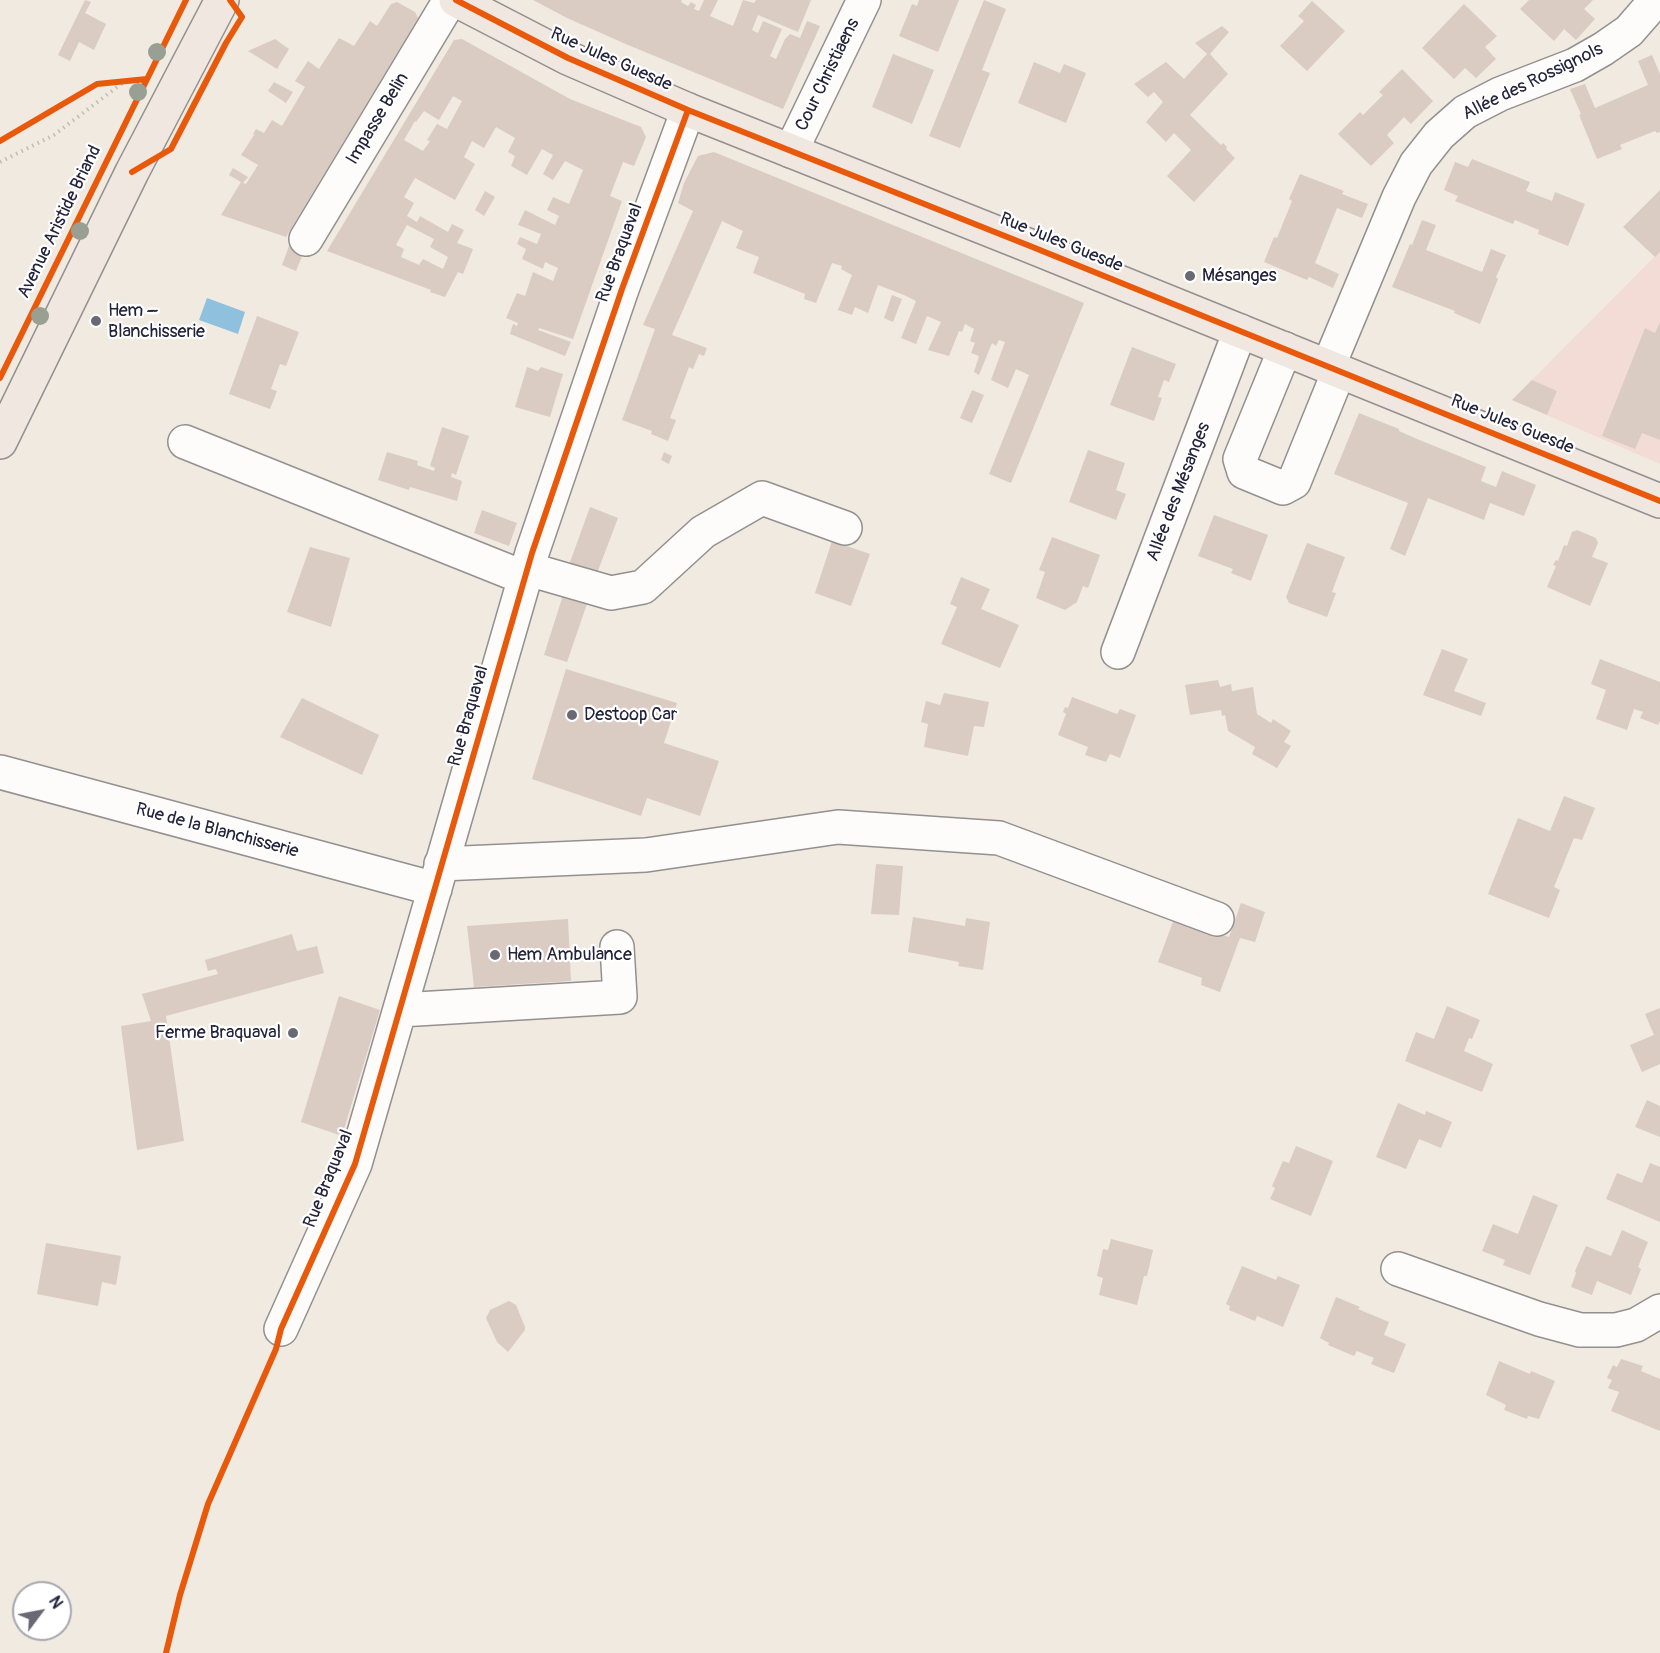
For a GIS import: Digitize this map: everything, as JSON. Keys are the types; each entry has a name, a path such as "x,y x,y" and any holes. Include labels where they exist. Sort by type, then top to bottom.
{"main road":[{"path":"0,442 132,172 222,0"},
{"name":"Rue Jules Guesde","path":"456,0 568,58 688,110 1660,501"}],"street":[{"name":"Impasse Belin","path":"306,239 450,0"},
{"name":"Cour Christiaens","path":"791,151 864,0"},
{"name":"Allée des Rossignols","path":"1285,350 1240,459 1244,472 1283,488 1294,482 1399,197 1416,164 1439,135 1465,112 1500,94 1575,65 1603,50 1629,31 1656,0"},
{"name":"Rue Braquaval","path":"282,1329 355,1164 526,574 622,289 688,110"},
{"name":"Allée des Mésanges","path":"1118,652 1240,331"},
{"path":"185,442 526,574 611,593 643,587 703,532 762,498 844,528"},
{"name":"Rue de la Blanchisserie","path":"0,772 438,877 646,855 838,827 999,838 1217,919"},
{"path":"400,1010 620,997 617,947"},
{"path":"1398,1269 1539,1319 1580,1330 1616,1330 1652,1324"}],"path":[{"path":"0,162 54,135 125,81"}],"shaded area":[{"path":"1660,251 1660,464 1512,400"}],"water":[{"path":"207,298 245,312 238,334 199,320"}],"building":[{"path":"85,0 91,2 85,13 106,24 94,50 79,42 70,61 58,55"},
{"path":"533,0 682,0 681,2 688,6 691,2 696,5 694,9 699,11 704,0 718,0 710,16 733,26 743,0 754,3 756,0 811,0 798,32 758,15 752,30 758,33 763,21 782,29 770,56 776,59 785,39 790,34 800,38 807,21 820,26 783,109 628,45"},
{"path":"919,0 959,0 938,52 899,36 912,4 917,6"},
{"path":"984,0 1006,9 982,70 990,73 960,148 929,136"},
{"path":"1529,0 1593,0 1584,9 1595,19 1576,40 1564,29 1554,41 1520,9"},
{"path":"1312,1 1345,31 1307,71 1280,46 1304,21 1298,16"},
{"path":"397,2 415,12 418,18 286,237 221,215 241,182 229,175 233,168 248,177 243,183 246,184 258,165 241,155 256,129 264,133 272,120 282,126 305,87 295,81 308,61 319,69 339,38 354,46 370,21 377,26 391,4"},
{"path":"1464,4 1497,36 1485,47 1496,59 1476,78 1465,68 1454,79 1422,48"},
{"path":"1222,26 1229,32 1210,54 1228,74 1190,115 1221,145 1223,143 1235,158 1194,202 1167,176 1191,150 1174,133 1166,142 1146,122 1163,102 1154,92 1148,97 1134,84 1166,62 1184,79 1207,54 1195,43"},
{"path":"275,39 289,49 277,69 248,51"},
{"path":"462,39 570,99 641,127 646,137 634,166 623,162 610,196 622,201 573,339 539,328 538,330 571,342 565,356 510,334 513,324 517,326 518,323 506,318 517,293 525,296 533,272 553,281 558,268 545,262 543,269 522,259 526,249 517,244 520,237 537,244 541,234 518,225 525,210 555,225 559,216 547,210 553,197 569,204 583,170 565,161 553,180 543,174 553,155 542,149 527,175 511,166 515,156 508,152 515,138 496,127 484,148 472,141 464,157 475,164 455,200 415,178 404,197 414,203 407,216 417,222 420,216 448,232 452,224 464,230 457,243 473,249 463,274 458,272 445,297 327,251 454,40","holes":["453,96 462,101 447,129 437,124 423,151 404,140 424,111 439,120","407,225 434,239 430,247 448,257 443,269 423,259 419,265 401,257 404,249 396,245"]},
{"path":"893,54 934,70 912,124 872,107"},
{"path":"1652,55 1660,74 1660,132 1655,131 1620,145 1622,149 1597,159 1570,89 1585,84 1595,108 1648,85 1638,61"},
{"path":"1034,62 1060,73 1064,64 1086,73 1066,123 1018,103"},
{"path":"1402,69 1433,101 1411,124 1404,117 1387,135 1394,143 1371,166 1338,134 1360,112 1363,115 1383,95 1379,92"},
{"path":"274,82 293,92 286,103 268,91"},
{"path":"714,152 1084,303 1011,483 989,474 1029,375 1016,369 1008,388 991,380 1005,342 999,340 996,346 992,343 979,375 974,372 979,356 971,353 975,343 970,341 974,329 965,324 962,332 959,331 949,356 928,350 941,322 927,316 916,344 901,338 916,301 878,285 868,313 855,307 852,315 838,310 852,275 841,269 842,266 832,263 816,303 804,299 805,294 753,273 759,257 736,248 743,231 722,221 672,335 707,348 704,356 699,354 693,369 689,367 670,418 676,420 668,441 651,434 652,431 622,420 655,329 643,325 693,211 678,203 684,183 698,156"},
{"path":"1472,159 1530,182 1526,191 1552,201 1555,192 1585,204 1568,246 1538,234 1539,230 1515,220 1513,224 1455,201 1458,196 1444,190 1455,162 1468,167"},
{"path":"1300,174 1344,191 1342,194 1368,204 1362,218 1337,208 1315,263 1339,274 1333,288 1309,277 1307,280 1264,262 1274,237 1277,238 1292,201 1289,199"},
{"path":"1660,190 1660,252 1655,257 1623,227"},
{"path":"485,191 495,197 484,216 475,210"},
{"path":"1422,220 1436,225 1426,250 1482,272 1491,249 1506,255 1480,324 1454,313 1455,311 1392,287"},
{"path":"292,238 307,244 296,271 282,265"},
{"path":"892,295 902,299 893,322 884,318"},
{"path":"257,316 299,332 286,366 280,364 271,389 277,391 270,409 229,394"},
{"path":"1660,322 1660,440 1642,433 1635,449 1602,436 1645,328 1655,333"},
{"path":"1132,347 1176,364 1169,382 1164,380 1158,397 1162,398 1154,421 1110,405"},
{"path":"527,367 538,371 541,367 563,374 550,417 515,407"},
{"path":"1532,380 1557,391 1547,415 1512,400"},
{"path":"972,390 984,395 972,423 960,418"},
{"path":"1359,413 1486,467 1481,481 1496,487 1502,471 1536,485 1524,516 1490,503 1484,520 1428,498 1405,556 1390,549 1408,503 1334,474"},
{"path":"442,427 469,436 456,475 452,473 451,477 462,481 457,501 378,480 387,452 418,461 417,465 434,471 435,468 430,466"},
{"path":"1088,450 1125,463 1116,490 1126,494 1116,520 1069,502"},
{"path":"664,452 672,456 669,464 661,460"},
{"path":"590,507 618,518 596,576 569,565"},
{"path":"482,510 517,523 509,546 474,533"},
{"path":"1214,515 1268,535 1251,581 1231,573 1233,569 1198,556"},
{"path":"1577,530 1596,538 1598,543 1592,557 1608,563 1590,606 1547,587 1556,566 1553,565 1556,560 1558,561 1564,545 1567,546 1572,532"},
{"path":"1052,537 1100,555 1088,588 1083,586 1077,602 1065,610 1036,598 1045,572 1039,570"},
{"path":"832,541 870,554 851,606 815,593"},
{"path":"1307,543 1345,557 1332,592 1336,593 1327,617 1289,603 1286,597"},
{"path":"310,547 350,558 331,627 287,612"},
{"path":"961,577 990,589 981,609 1019,625 1000,668 941,644 957,607 950,604"},
{"path":"564,592 588,601 567,662 544,655"},
{"path":"1442,649 1468,659 1454,691 1486,703 1481,716 1423,695"},
{"path":"1600,659 1660,682 1660,721 1658,725 1640,718 1643,712 1634,709 1627,730 1596,719 1606,690 1591,684"},
{"path":"566,669 677,703 664,743 719,761 700,816 647,798 641,816 532,779"},
{"path":"1218,680 1220,687 1231,684 1232,691 1253,687 1257,714 1271,723 1273,719 1291,731 1284,742 1291,746 1277,768 1252,754 1255,747 1228,731 1225,715 1222,716 1221,710 1190,715 1185,685"},
{"path":"944,693 989,702 984,727 974,726 968,756 924,747 928,724 921,722 926,701 940,705"},
{"path":"1072,697 1117,714 1120,709 1136,715 1120,758 1110,754 1106,762 1085,755 1088,747 1058,735 1066,714 1063,712 1065,707 1068,708"},
{"path":"302,698 379,735 362,775 280,737"},
{"path":"1564,796 1595,808 1582,840 1574,838 1554,887 1560,890 1549,918 1488,894 1518,818 1550,831"},
{"path":"876,864 903,866 899,915 871,914"},
{"path":"1241,903 1265,912 1255,942 1240,938 1220,992 1201,985 1202,978 1158,962 1174,919 1229,937"},
{"path":"913,917 965,926 966,918 990,922 983,970 958,966 959,962 908,952"},
{"path":"568,919 571,981 474,987 467,926"},
{"path":"292,934 297,951 317,946 324,973 166,1016 184,1141 137,1150 121,1026 151,1021 142,994 218,974 216,969 208,971 205,960"},
{"path":"339,996 380,1010 342,1136 301,1122"},
{"path":"1447,1006 1480,1020 1464,1051 1493,1064 1482,1092 1405,1061 1416,1032 1434,1039"},
{"path":"1660,1008 1660,1064 1642,1072 1630,1045 1654,1035 1645,1014"},
{"path":"1647,1100 1660,1106 1660,1137 1635,1127"},
{"path":"1398,1103 1425,1115 1426,1111 1452,1122 1441,1148 1419,1139 1406,1169 1376,1157"},
{"path":"1296,1146 1333,1161 1311,1216 1270,1199 1275,1188 1272,1186 1283,1161 1289,1163"},
{"path":"1650,1163 1660,1167 1660,1222 1606,1199 1617,1173 1642,1183"},
{"path":"1533,1195 1558,1205 1530,1275 1503,1265 1505,1260 1482,1251 1493,1224 1518,1234"},
{"path":"1622,1230 1648,1242 1638,1267 1641,1269 1631,1295 1597,1281 1592,1295 1571,1287 1586,1246 1611,1256"},
{"path":"1111,1239 1153,1250 1137,1305 1099,1295 1103,1278 1097,1276 1103,1249 1108,1250"},
{"path":"46,1243 121,1256 116,1285 102,1282 98,1306 37,1294"},
{"path":"1242,1266 1276,1280 1278,1276 1300,1285 1283,1327 1257,1316 1255,1321 1229,1310 1230,1306 1226,1304"},
{"path":"1336,1297 1389,1322 1384,1335 1406,1344 1394,1373 1371,1364 1374,1358 1357,1351 1354,1356 1328,1345 1329,1343 1320,1338"},
{"path":"509,1301 516,1305 525,1330 508,1352 497,1342 486,1318 490,1310"},
{"path":"1621,1359 1643,1366 1641,1371 1660,1379 1660,1431 1611,1411 1619,1392 1608,1388 1612,1380 1607,1378 1613,1365 1617,1367"},
{"path":"1499,1361 1530,1374 1531,1371 1555,1381 1539,1419 1528,1416 1527,1419 1504,1410 1506,1405 1486,1395"}],"cycle path":[{"name":"Avenue Aristide Briand","path":"0,378 186,0"},
{"path":"132,172 171,149 242,17 230,0"},
{"path":"456,0 568,58 688,110 1660,501"},
{"path":"0,141 97,84 147,79"},
{"path":"166,1653 180,1595 208,1504 276,1349 281,1329 355,1164 532,553 622,289 688,110"}],"place":[{"name":"Mésanges","path":"1190,276"},
{"name":"Hem – Blanchisserie","path":"96,321"},
{"name":"Destoop Car","path":"572,715"},
{"name":"Hem Ambulance","path":"495,955"},
{"name":"Ferme Braquaval","path":"293,1033"}]}
